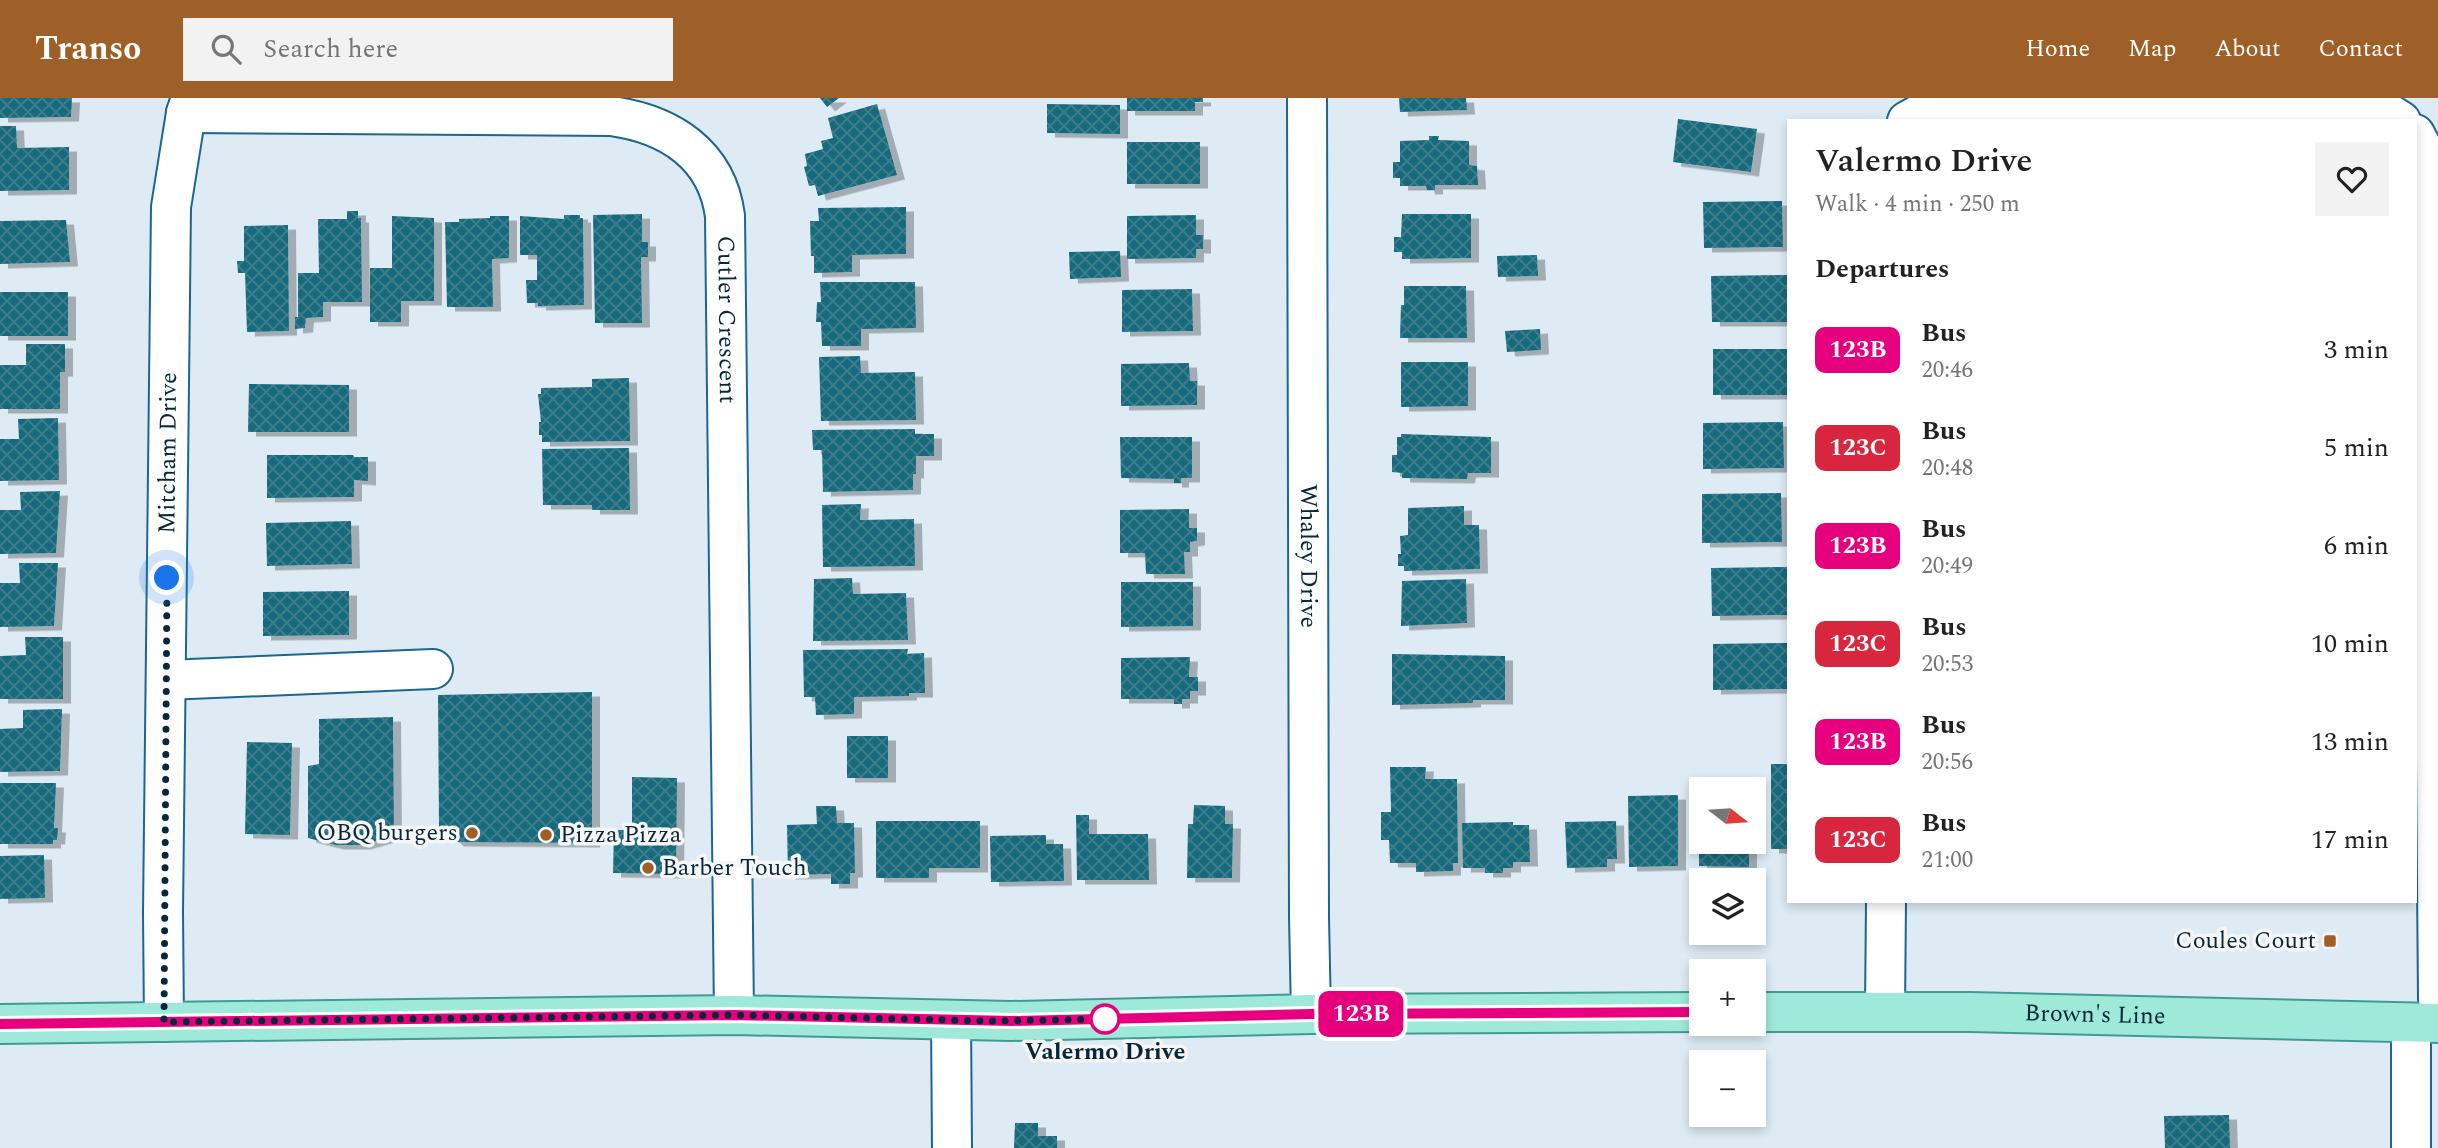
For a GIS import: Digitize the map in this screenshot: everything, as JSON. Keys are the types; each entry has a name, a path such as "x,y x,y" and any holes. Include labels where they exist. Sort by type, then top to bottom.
{"main road":[{"path":"0,1024 734,1015 1024,1021 1311,1014 1689,1012"},
{"name":"Brown's Line","path":"1766,1012 2429,1015"}],"street":[{"name":"Whaley Drive","path":"1307,98 1311,1014"},
{"path":"1911,119 1939,103 2094,100 2374,110 2398,119"},
{"name":"Mitcham Drive","path":"164,1022 170,207 189,106"},
{"name":"Cutler Crescent","path":"189,106 611,116 633,119 664,130 691,149 712,174 723,201 725,216 734,1015"},
{"path":"2411,1148 2429,1015 2437,840 2437,420 2427,168 2426,155 2417,138"},
{"path":"166,680 433,669"},
{"path":"1885,1011 1886,903"},
{"path":"951,1020 952,1148"}],"building":[{"path":"0,98 72,98 71,117 0,118"},
{"path":"820,98 839,98 827,107"},
{"path":"1127,98 1203,98 1203,102 1195,102 1195,111 1127,111"},
{"path":"1399,98 1466,98 1467,110 1400,112"},
{"path":"877,104 897,175 818,196 815,185 809,186 804,167 807,166 805,154 823,149 821,141 833,138 828,118"},
{"path":"1047,104 1120,105 1120,134 1047,133"},
{"path":"1678,119 1757,129 1751,172 1673,162"},
{"path":"0,126 16,126 17,148 69,147 69,190 0,191"},
{"path":"1429,136 1439,136 1438,140 1469,141 1469,165 1477,166 1478,185 1435,185 1435,190 1427,190 1426,186 1400,186 1400,178 1393,178 1393,162 1400,162 1400,141 1429,140"},
{"path":"1127,142 1200,142 1200,184 1127,184"},
{"path":"1782,201 1783,247 1704,248 1703,202"},
{"path":"906,207 906,254 852,255 852,272 814,273 810,221 819,221 818,208"},
{"path":"347,211 358,211 358,218 361,218 362,302 323,302 323,317 306,318 305,328 295,329 295,317 298,317 298,273 319,273 318,219 347,219"},
{"path":"642,214 642,242 648,242 648,257 641,257 642,323 595,323 593,215"},
{"path":"1402,214 1471,214 1471,258 1402,259 1402,252 1394,252 1394,237 1401,237"},
{"path":"564,215 580,215 580,218 583,218 584,305 538,306 538,303 527,303 526,280 537,280 537,255 520,255 520,216 564,219"},
{"path":"1196,215 1196,235 1203,235 1203,249 1196,249 1196,258 1127,259 1127,216"},
{"path":"392,216 434,218 434,301 401,301 401,322 370,322 370,268 392,268"},
{"path":"509,216 509,258 492,259 493,307 447,307 445,222"},
{"path":"66,220 70,262 0,264 0,221"},
{"path":"288,225 289,331 247,332 245,273 238,273 237,261 244,261 244,226"},
{"path":"1120,251 1121,277 1070,279 1069,252"},
{"path":"1537,255 1538,276 1498,277 1497,256"},
{"path":"1787,275 1787,322 1712,322 1711,276"},
{"path":"820,282 915,282 916,328 861,329 861,346 822,346 821,322 816,322 817,302 821,302"},
{"path":"1404,286 1466,286 1467,338 1400,338"},
{"path":"1192,289 1193,331 1122,332 1122,290"},
{"path":"0,292 68,292 68,336 0,336"},
{"path":"1540,329 1541,350 1507,352 1505,331"},
{"path":"26,344 65,344 65,372 60,372 60,409 0,409 0,365 26,365"},
{"path":"1713,349 1787,349 1787,395 1713,395"},
{"path":"860,356 861,373 915,372 916,420 821,421 819,357"},
{"path":"1401,362 1468,362 1468,406 1401,407"},
{"path":"1189,363 1190,381 1197,381 1197,405 1121,406 1121,364"},
{"path":"629,378 630,441 542,442 542,435 539,435 541,422 538,394 541,394 541,388 592,387 592,379"},
{"path":"249,384 349,385 349,432 248,432"},
{"path":"58,418 59,480 0,481 0,439 19,439 18,419"},
{"path":"1783,422 1784,468 1703,469 1703,423"},
{"path":"915,429 915,434 934,434 934,456 916,456 913,490 823,492 822,450 813,450 812,430"},
{"path":"1401,434 1491,437 1491,473 1468,473 1467,479 1402,478 1402,473 1392,472 1392,455 1397,455 1397,437 1401,437"},
{"path":"1120,437 1192,437 1192,478 1181,478 1181,483 1174,483 1174,479 1121,478"},
{"path":"629,448 630,510 592,510 592,505 543,505 542,449"},
{"path":"267,455 368,457 368,481 354,480 354,497 267,498"},
{"path":"60,491 56,553 0,554 0,510 21,510 20,492"},
{"path":"1781,493 1782,542 1702,543 1702,494"},
{"path":"861,504 860,520 914,519 915,566 823,567 822,505"},
{"path":"1464,506 1464,525 1479,525 1480,569 1404,571 1404,566 1398,566 1398,554 1401,554 1400,536 1408,535 1408,508"},
{"path":"1189,509 1189,528 1197,528 1197,541 1190,542 1190,552 1184,552 1185,574 1146,574 1145,553 1120,553 1120,510"},
{"path":"351,521 352,564 267,566 266,523"},
{"path":"19,563 58,563 54,626 0,627 0,583 20,583"},
{"path":"1787,567 1787,615 1712,616 1711,568"},
{"path":"852,578 853,594 906,593 908,640 813,641 814,579"},
{"path":"1466,579 1467,623 1401,626 1402,581"},
{"path":"1121,582 1193,582 1193,626 1121,627"},
{"path":"349,591 349,635 263,636 263,592"},
{"path":"25,637 63,637 63,699 0,699 0,656 26,655"},
{"path":"1787,643 1787,689 1713,690 1713,644"},
{"path":"908,649 907,654 924,653 925,693 854,697 854,714 816,715 815,697 804,697 803,650"},
{"path":"1392,654 1505,656 1505,700 1392,705"},
{"path":"1190,657 1189,677 1198,677 1198,691 1190,691 1190,699 1182,699 1182,704 1174,704 1174,699 1121,699 1121,658"},
{"path":"592,692 592,843 456,842 439,827 438,695"},
{"path":"62,709 60,771 0,772 0,729 23,728 23,710"},
{"path":"393,717 394,836 363,845 336,845 308,838 308,766 319,764 319,719"},
{"path":"847,736 888,736 888,778 847,778"},
{"path":"247,742 292,743 290,835 245,834"},
{"path":"1771,764 1787,764 1787,849 1771,849"},
{"path":"1390,767 1426,767 1425,779 1457,779 1458,863 1453,863 1453,871 1416,872 1416,863 1390,863 1389,840 1381,840 1381,812 1391,812"},
{"path":"632,777 677,778 676,874 613,873 614,830 632,830"},
{"path":"0,783 56,783 54,828 58,828 57,840 53,840 53,844 0,844"},
{"path":"1678,795 1678,866 1629,867 1628,796"},
{"path":"1194,805 1225,806 1225,824 1233,824 1232,878 1187,878 1188,824 1193,824"},
{"path":"816,806 836,806 837,823 854,823 855,873 850,873 850,884 831,884 831,874 788,875 787,825 817,824"},
{"path":"1076,815 1089,815 1089,834 1148,834 1149,880 1077,880"},
{"path":"876,821 980,821 980,868 929,868 929,878 876,878"},
{"path":"1616,821 1617,859 1607,859 1607,867 1567,868 1565,822"},
{"path":"1513,822 1513,825 1529,825 1530,862 1513,862 1513,868 1503,868 1503,873 1485,873 1485,868 1463,868 1462,823"},
{"path":"1046,835 1046,844 1063,844 1064,881 991,882 990,836"},
{"path":"1699,854 1749,854 1749,867 1699,866"},
{"path":"44,855 45,898 0,899 0,856"},
{"path":"2229,1115 2230,1148 2165,1148 2164,1116"},
{"path":"1015,1123 1038,1123 1038,1136 1057,1136 1057,1148 1014,1148"}],"bus line":[{"name":"123B","path":"0,1024 734,1015 1012,1021 1311,1014 1689,1012"}],"place":[{"name":"OBQ burgers","path":"472,833"},
{"name":"Pizza Pizza","path":"546,835"},
{"name":"Barber Touch","path":"648,868"},
{"name":"Coules Court","path":"2330,941"},
{"name":"Valermo Drive","path":"1105,1019"}],"route":[{"path":"167,578 164,1022 734,1015 991,1021 1116,1019 1105,1019"}]}
